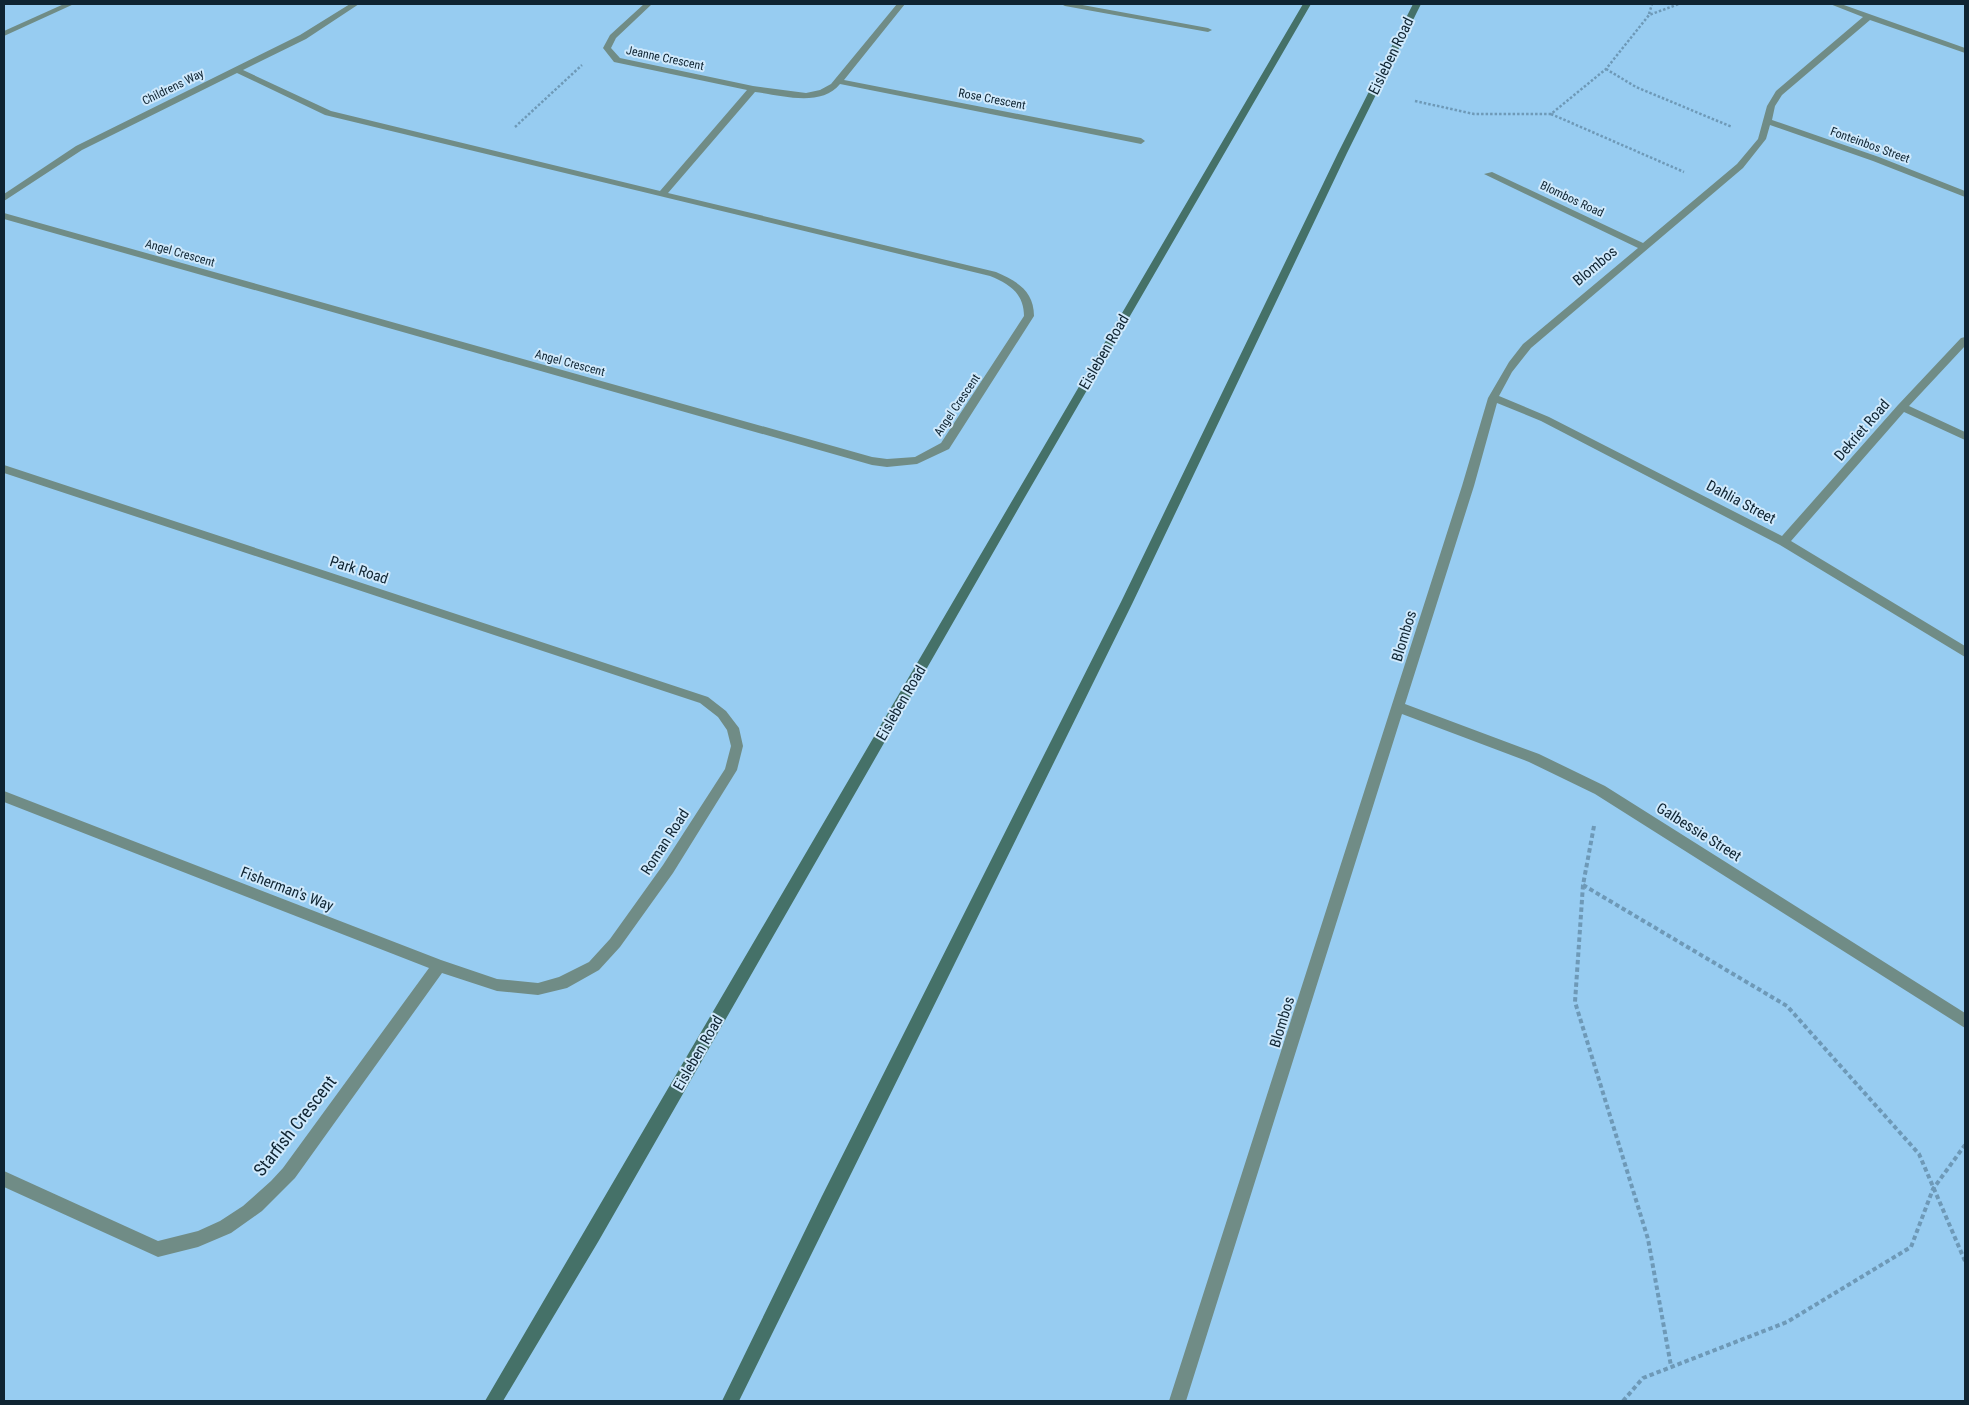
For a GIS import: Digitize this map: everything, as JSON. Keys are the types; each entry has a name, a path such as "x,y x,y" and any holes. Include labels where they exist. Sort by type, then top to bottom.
{"main road":[{"name":"Eisleben Road","path":"493,1401 597,1228 1019,496 1307,4"},
{"name":"Eisleben Road","path":"730,1401 873,1108 1128,599 1329,180 1416,4"}],"street":[{"path":"4,34 70,4"},
{"name":"Childrens Way","path":"4,198 79,148 303,37 355,4"},
{"name":"Jeanne Crescent","path":"648,4 613,37 606,48 617,60 753,89 806,96 823,92 837,81 901,4"},
{"path":"1065,4 1208,30"},
{"path":"1834,4 1965,51"},
{"name":"Blombos","path":"1177,1401 1468,486 1493,398 1510,365 1527,346 1740,166 1762,139 1771,106 1780,93 1869,16"},
{"name":"Angel Crescent","path":"4,216 872,461 887,463 917,460 944,446 1029,316 1028,299 1023,291 1015,284 999,276 328,113 237,70"},
{"name":"Rose Crescent","path":"837,81 1141,141"},
{"path":"662,194 753,89"},
{"name":"Fonteinbos Street","path":"1766,121 1876,159 1965,194"},
{"name":"Blombos Road","path":"1490,174 1644,247"},
{"name":"Dekriet Road","path":"1784,542 1902,407 1965,340"},
{"name":"Dahlia Street","path":"1493,398 1545,419 1784,542 1965,652"},
{"path":"1902,407 1965,436"},
{"name":"Park Road","path":"4,468 704,700"},
{"name":"Roman Road","path":"562,984 578,977 594,966 615,943 668,869 731,770 736,746 733,728 722,714 704,700"},
{"name":"Galbessie Street","path":"1398,707 1534,758 1600,790 1965,1020"},
{"name":"Fisherman's Way","path":"4,796 439,966 497,985 538,989 562,984"},
{"name":"Starfish Crescent","path":"4,1178 158,1249 182,1244 234,1222 261,1200 289,1173 439,966"}],"path":[{"path":"1551,114 1606,69 1649,15 1652,4"},
{"path":"1649,15 1679,4"},
{"path":"488,152 580,65 617,60"},
{"path":"1606,69 1636,87 1762,139"},
{"path":"1416,101 1474,114 1551,114 1685,173"},
{"path":"1600,790 1583,885 1575,1002 1648,1239 1672,1366"},
{"path":"1583,885 1787,1006 1918,1154 1965,1262"},
{"path":"1623,1401 1643,1378 1787,1322 1911,1246 1933,1189 1965,1145"}]}
